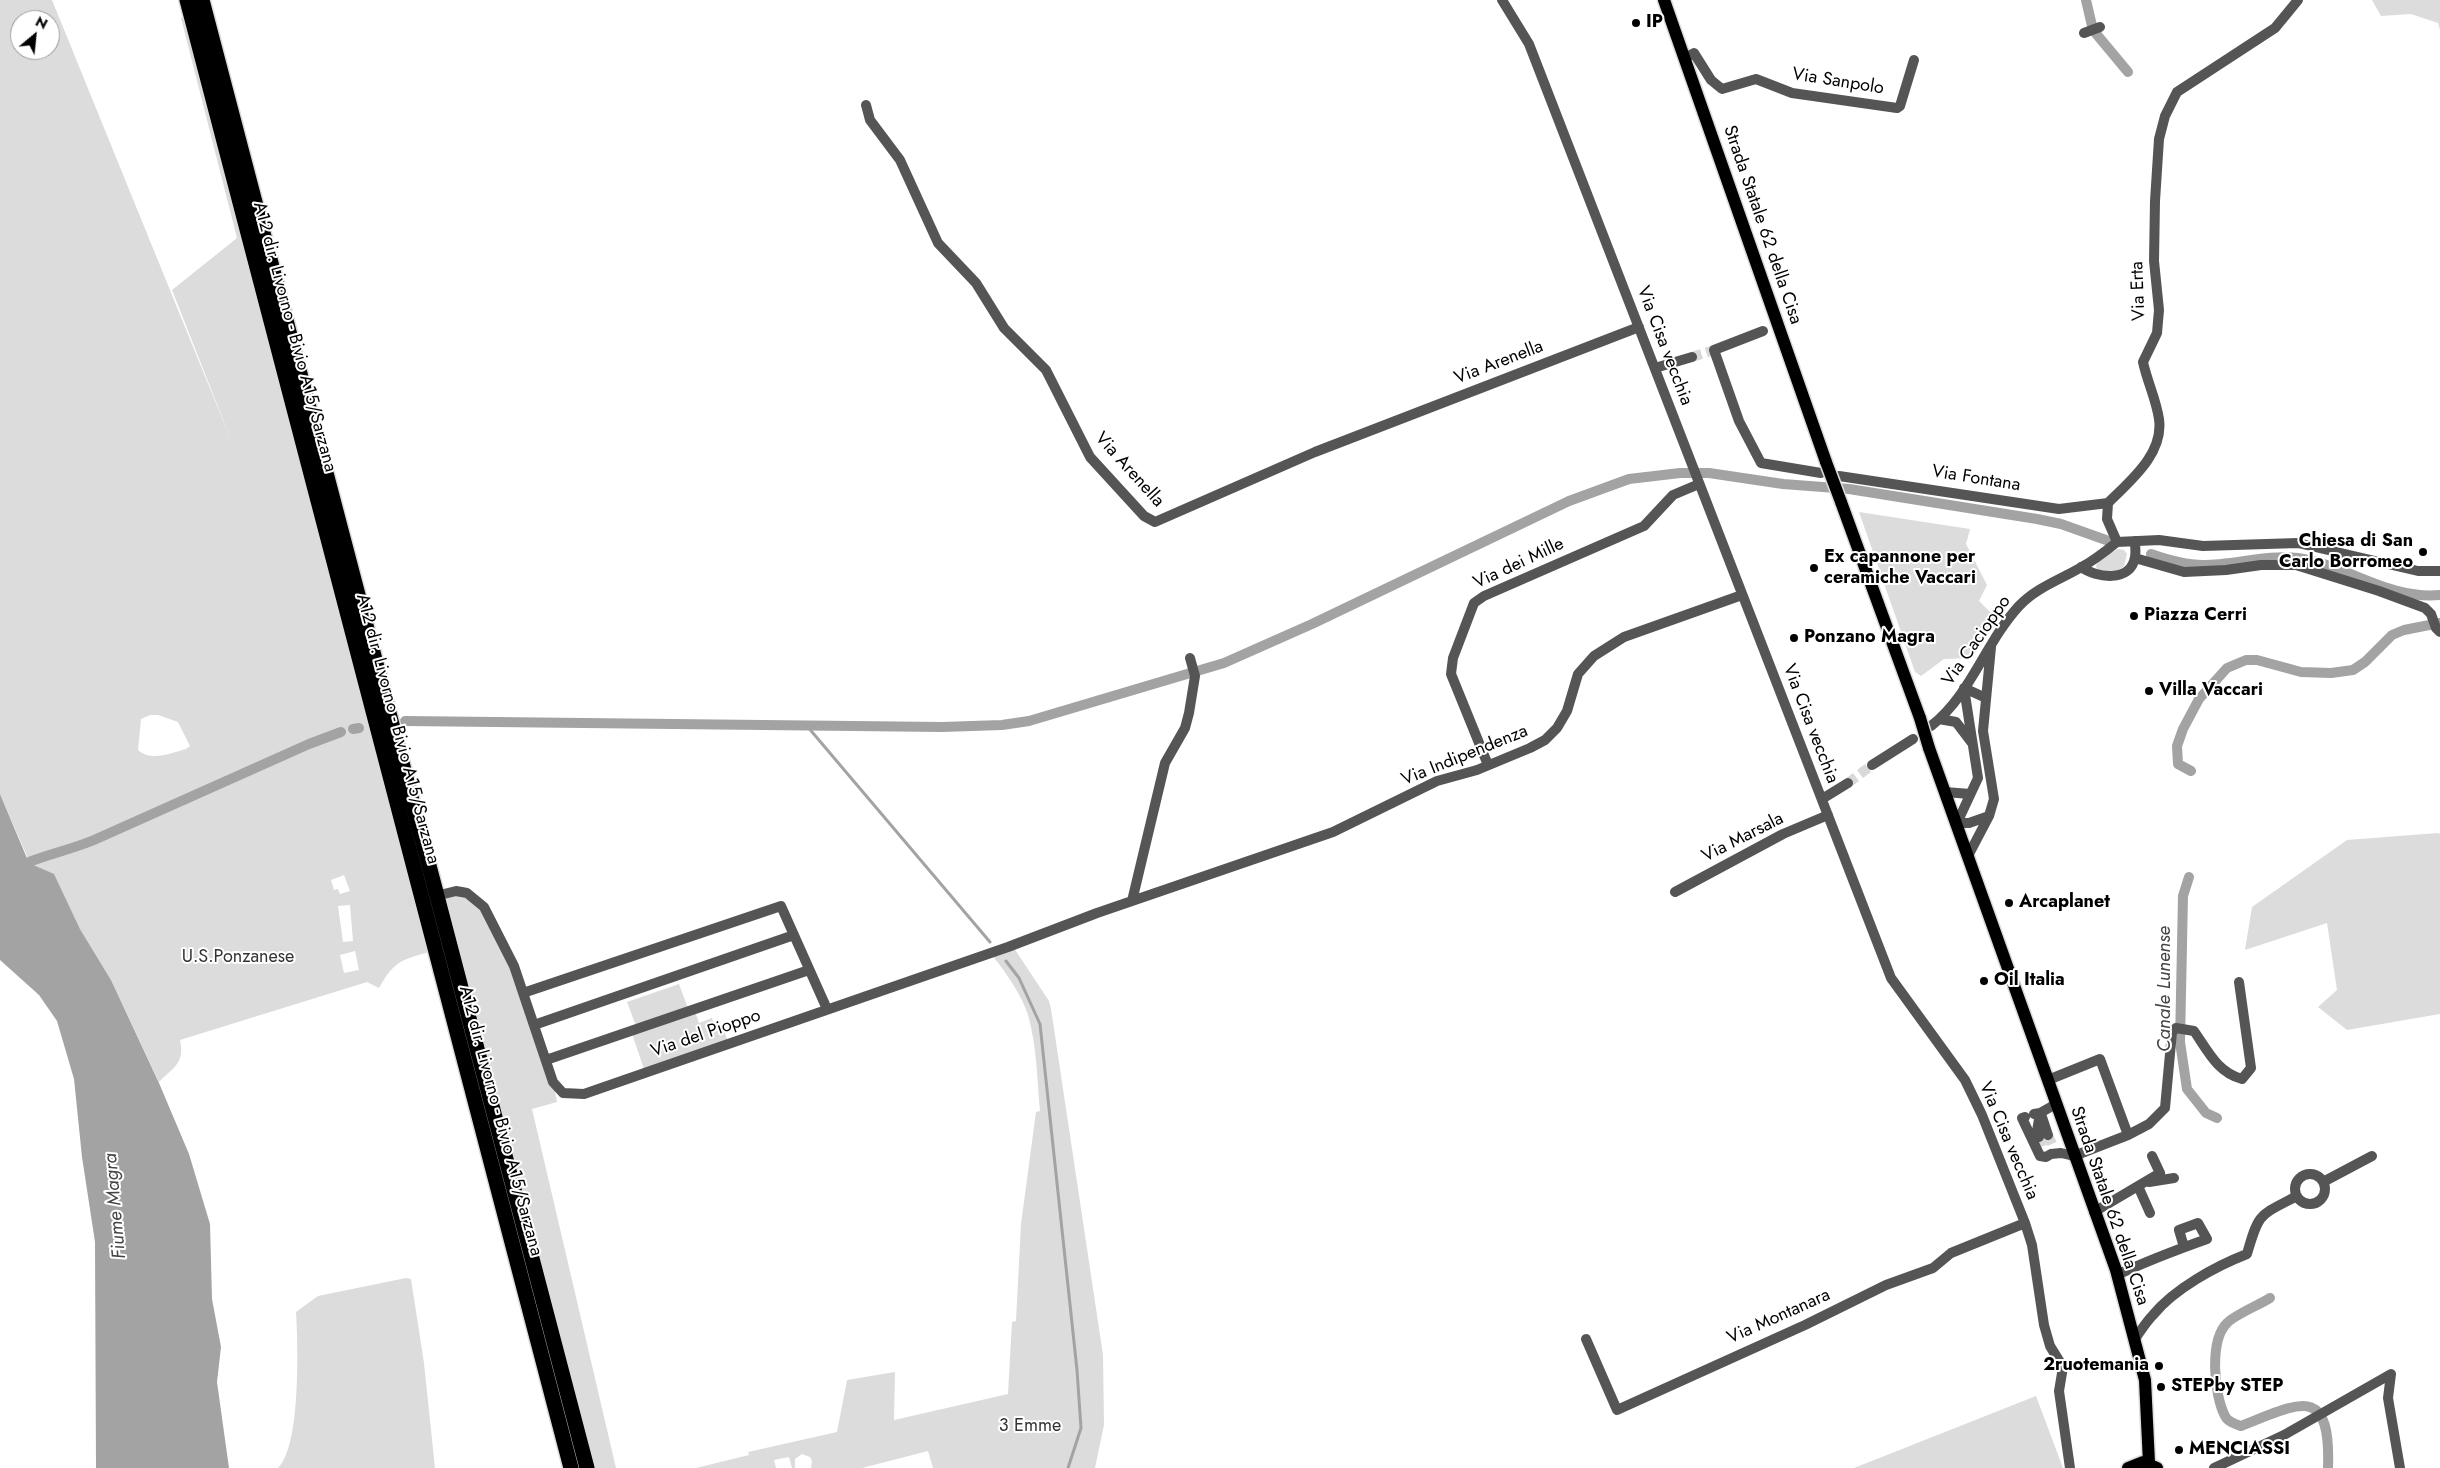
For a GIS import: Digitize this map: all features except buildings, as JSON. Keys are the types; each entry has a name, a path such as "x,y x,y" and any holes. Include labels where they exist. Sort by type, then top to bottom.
{"highway":[{"name":"A12 dir. Livorno - Bivio A15/Sarzana","path":"186,0 571,1468"},
{"path":"202,0 587,1468"}],"main road":[{"name":"Strada Statale 62 della Cisa","path":"1664,0 1824,468 1842,502 2117,1275 2145,1380 2153,1465 2137,1462 2128,1468"}],"street":[{"name":"Via Cisa vecchia","path":"1502,0 1529,44 1891,978 1965,1080 1982,1115 2024,1223 2032,1245 2044,1325 2050,1346 2063,1367 2059,1391 2070,1468"},
{"name":"Via Erta","path":"2108,503 2145,464 2158,436 2158,412 2143,362 2157,333 2159,310 2154,261 2159,139 2165,116 2177,92 2275,28 2298,0"},
{"path":"2084,33 2100,27"},
{"name":"Via Sanpolo","path":"1685,58 1694,54 1711,80 1722,88 1756,79 1792,93 1897,108 1900,106 1914,60"},
{"name":"Via Arenella","path":"866,105 873,124 900,160 938,243 976,283 1004,328 1046,370 1090,457 1144,516 1155,522 1315,452 1639,326"},
{"path":"1763,331 1714,350 1739,421 1761,463 1824,468"},
{"path":"1655,368 1692,357"},
{"name":"Via Fontana","path":"1839,476 2059,509 2108,503"},
{"name":"Via dei Mille","path":"1488,765 1451,674 1453,658 1474,603 1484,596 1644,526 1673,494 1698,481"},
{"path":"2108,503 2107,519 2117,542"},
{"path":"2135,541 2135,558 2131,566 2113,577 2091,574 2082,567 2117,542 2135,541 2159,540 2203,546 2298,544 2418,571 2440,570"},
{"path":"2135,558 2184,572 2226,570 2261,565 2296,566 2420,606 2432,616 2438,630"},
{"name":"Via Cacioppo","path":"1974,746 1956,722 1935,723 1964,688 2013,614 2029,597 2082,567"},
{"name":"Via Indipendenza","path":"1097,913 1333,832 1437,781 1488,765 1545,740 1557,728 1567,711 1578,674 1586,662 1607,646 1624,637 1742,595"},
{"path":"1968,856 1989,816 1994,799 1983,731 1991,646"},
{"path":"1132,901 1165,762 1185,728 1195,676 1191,661"},
{"path":"1964,688 1986,698"},
{"path":"1964,688 1978,778 1957,823 1969,823 1989,816"},
{"path":"1872,765 1913,739"},
{"path":"1822,799 1848,783"},
{"path":"1945,792 1970,794"},
{"name":"Via Marsala","path":"1675,892 1783,834 1828,815"},
{"name":"Via del Pioppo","path":"440,895 456,891 466,893 484,907 514,966 556,1088 563,1093 572,1095 584,1094 1008,947 1097,913"},
{"path":"523,993 781,906 827,1009"},
{"path":"534,1026 794,935"},
{"path":"546,1060 809,970"},
{"path":"2056,1104 2022,1118 2046,1149 2074,1156 2128,1135 2149,1124 2165,1108 2172,1032 2176,1028 2188,1028 2194,1031 2218,1065 2230,1075 2242,1079 2251,1068 2239,982"},
{"path":"2048,1080 2100,1060 2128,1135"},
{"path":"2033,1115 2046,1149"},
{"path":"2094,1212 2160,1173 2152,1156"},
{"path":"2324,1182 2372,1156"},
{"path":"2305,1175 2315,1175 2324,1182 2323,1195 2317,1202 2303,1202 2297,1196 2295,1186 2305,1175"},
{"path":"2141,1185 2174,1178"},
{"path":"2141,1185 2150,1213"},
{"path":"2134,1340 2153,1313 2182,1289 2228,1262 2247,1254 2256,1224 2263,1214 2297,1196"},
{"name":"Via Montanara","path":"1586,1339 1617,1410 1805,1325 1886,1285 1933,1268 1951,1253 2024,1223"},
{"path":"2117,1275 2184,1247"},
{"path":"2221,1466 2334,1408 2391,1374 2388,1398 2400,1468"}],"green space":[{"name":"U.S.Ponzanese","path":"0,0 52,0 56,10 10,10 10,60 60,60 60,20 233,445 172,290 237,238 181,18 188,16 432,951 414,956 395,966 379,988 367,982 180,1040 180,1059 174,1068 159,1082 111,980 80,929 54,875 30,863 0,794","holes":["150,715 158,715 178,722 190,746 186,749 161,756 143,754 138,750 141,719","344,875 350,891 340,894 338,889 334,890 331,880","350,905 353,941 343,942 338,906","355,951 359,970 344,973 340,955"]},
{"path":"2372,0 2440,0 2440,30 2438,23 2411,14 2381,16"},
{"path":"1859,512 1970,529 1966,544 1987,585 1979,601 1998,620 1972,658 1944,659 1921,676 1915,672"},
{"path":"2118,549 2124,550 2127,554 2124,566 2114,574 2097,570 2098,561"},
{"path":"2440,834 2440,1014 2347,1030 2318,1007 2337,990 2327,923 2245,950 2252,907 2347,840"},
{"path":"456,891 476,899 514,966 553,1082 557,1102 532,1109 616,1468 591,1468 440,895"},
{"name":"3 Emme","path":"1012,945 1049,1001 1051,1009 1103,1355 1104,1425 1095,1468 933,1468 928,1451 862,1468 811,1468 812,1461 810,1457 802,1454 795,1459 795,1468 792,1468 789,1457 774,1460 776,1468 696,1468 749,1455 748,1452 837,1432 847,1380 895,1372 894,1420 1008,1394 1012,1322 1016,1321 1021,1224 1036,1112 1040,1111 1035,1051 1028,1015 1012,982 990,953"},
{"path":"679,984 688,1008 693,1006 699,1023 712,1018 715,1026 720,1025 722,1031 724,1030 728,1042 644,1069 630,1028 636,1026 627,1002"},
{"path":"406,1278 411,1279 424,1363 435,1468 278,1468 291,1439 294,1418 297,1370 296,1312 318,1296"},
{"path":"2036,1396 2063,1468 1854,1468"}],"water":[{"name":"Fiume Magra","path":"0,794 29,863 54,874 80,929 111,980 159,1083 189,1154 210,1224 212,1299 221,1347 217,1382 229,1468 96,1468 95,1242 82,1157 74,1079 57,1021 39,995 0,960"}],"waterway":[{"name":"Canale Lunense","path":"2086,0 2093,30 2128,72"},
{"path":"405,721 942,727 1002,725 1029,721 1224,663 1312,624 1569,501 1629,479 1680,473 1709,473 1783,484 1849,489 2037,519 2061,524 2106,540"},
{"path":"2151,554 2177,562 2203,565 2274,557 2298,558 2334,567 2403,592 2421,595 2440,595"},
{"name":"Canale Lunense","path":"2191,771 2178,764 2177,746 2183,729 2199,699 2227,668 2246,660 2257,660 2301,672 2331,673 2353,670 2365,662 2392,635 2404,630 2440,623"},
{"path":"807,726 990,942"},
{"path":"353,729 359,728"},
{"path":"0,877 33,860 94,840 309,744 341,732"},
{"name":"Canale Lunense","path":"2189,877 2183,896 2180,1042 2187,1089 2206,1113 2217,1118"},
{"path":"1006,961 1019,978 1040,1024 1077,1370 1081,1428 1068,1468"},
{"name":"Canale Lunense","path":"2270,1298 2231,1320 2221,1331 2215,1368 2221,1407 2228,1420 2241,1426 2295,1407 2308,1406 2317,1411 2324,1422 2328,1441 2328,1468"}],"tunnel":[{"path":"1692,357 1714,350"},
{"path":"1848,783 1872,765"},
{"path":"408,902 427,898"},
{"path":"2048,1135 2052,1144"},
{"path":"2039,1137 2043,1150"}],"place":[{"name":"IP","path":"1636,23"},
{"name":"Chiesa di San Carlo Borromeo","path":"2423,552"},
{"name":"Ex capannone per ceramiche Vaccari","path":"1814,568"},
{"name":"Piazza Cerri","path":"2134,616"},
{"name":"Ponzano Magra","path":"1794,638"},
{"name":"Villa Vaccari","path":"2149,691"},
{"name":"Arcaplanet","path":"2009,903"},
{"name":"Oil Italia","path":"1984,981"},
{"name":"2ruotemania","path":"2159,1366"},
{"name":"STEPby STEP","path":"2161,1387"},
{"name":"MENCIASSI","path":"2179,1450"}]}
